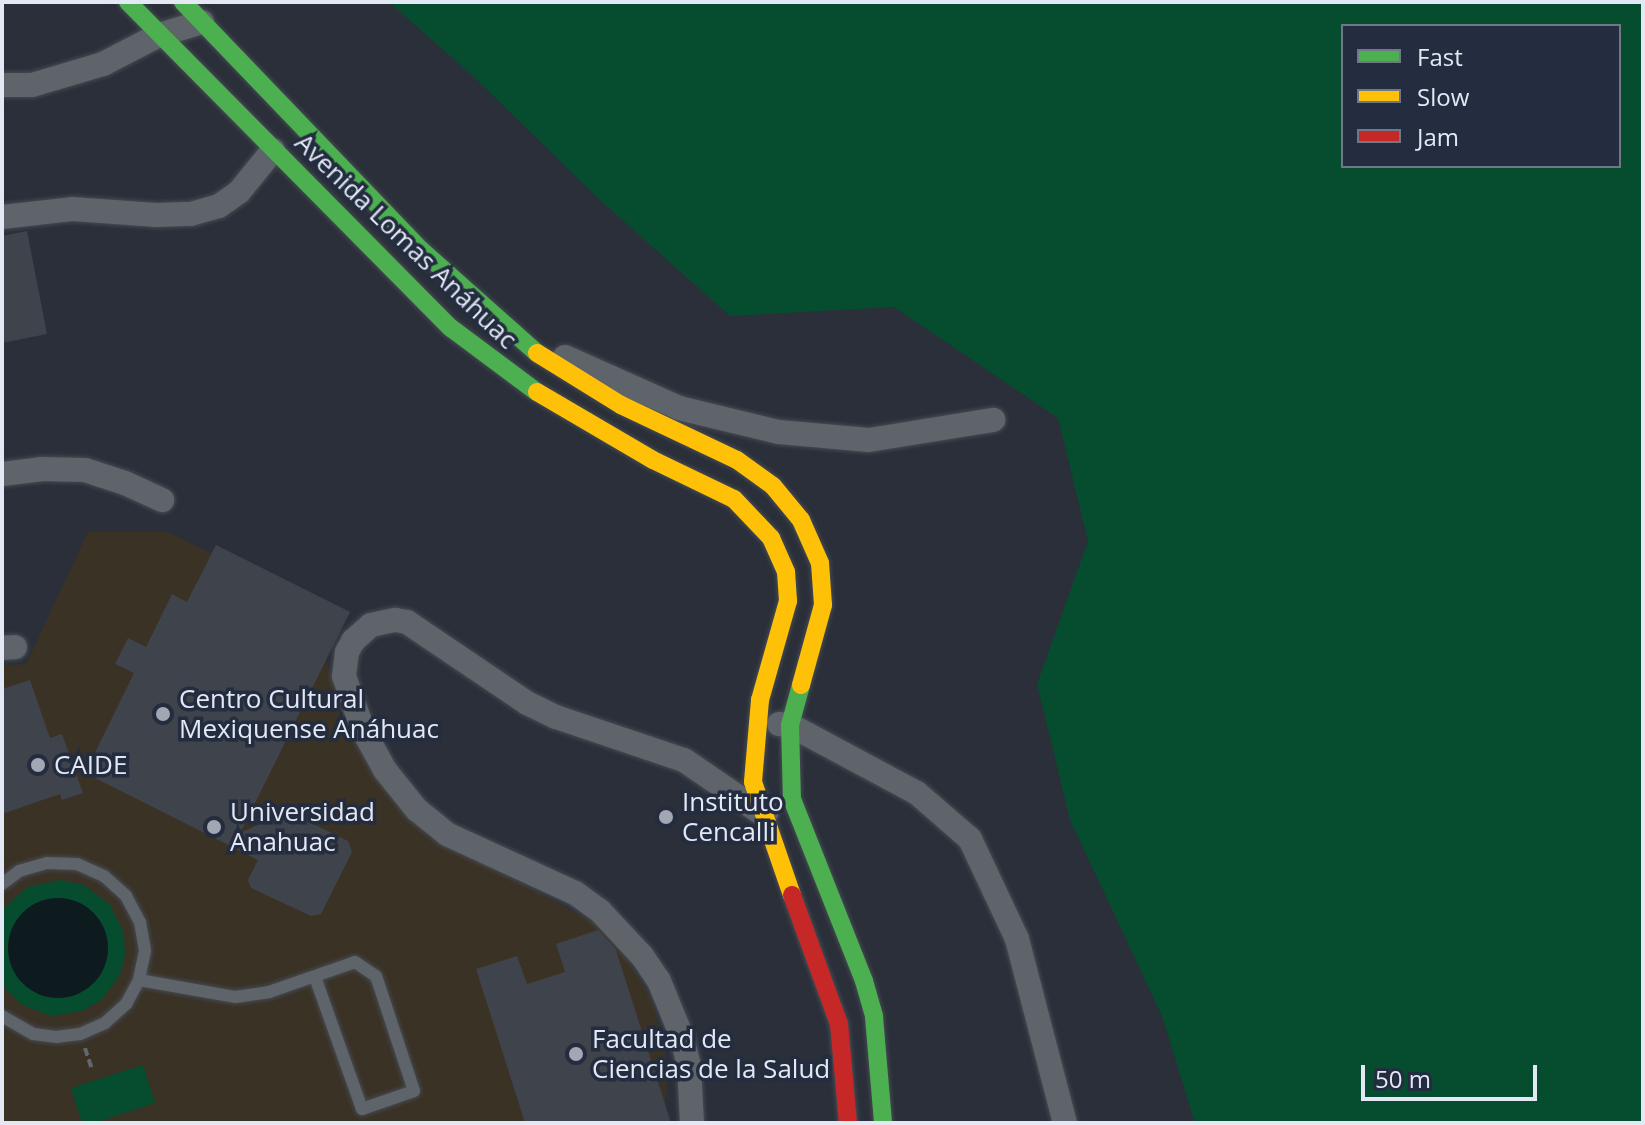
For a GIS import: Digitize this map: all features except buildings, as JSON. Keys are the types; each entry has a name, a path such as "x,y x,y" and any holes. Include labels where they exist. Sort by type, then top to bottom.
{"main road":[{"name":"Avenida Lomas Anáhuac","path":"128,2 451,328 512,376 603,434 719,490 760,523 780,555 788,585 788,601 756,721 753,782 833,1002 839,1024 848,1123"},
{"name":"Avenida Lomas Anáhuac","path":"183,2 421,250 543,359 621,405 737,460 773,486 801,520 820,563 823,605 790,725 788,763 792,799 874,1017 883,1123"}],"street":[{"path":"2,85 32,85 103,64 159,35 202,22"},
{"path":"2,217 72,209 157,215 191,214 219,206 239,192 273,150"},
{"path":"543,359 568,357 679,408 779,432 869,440 993,420"},
{"path":"2,474 41,469 85,470 125,483 162,500"},
{"path":"692,1123 689,1066 682,1037 673,1009 642,956 600,911 575,893 447,834 417,810 385,770 363,730 344,676 347,652 353,641 371,625 395,620 407,622 527,703 556,717 684,760 763,814 792,799"},
{"path":"756,721 790,725 917,793 970,839 1017,939 1065,1123"}],"lane":[{"path":"2,884 19,871 47,863 77,864 104,876 126,896 140,922 145,951 139,980 126,1004 105,1023 80,1034 57,1037 33,1034 2,1016"},
{"path":"139,980 235,997 269,992 355,962 376,976 414,1091 362,1109 315,977"}],"shaded area":[{"name":"Universidad Anahuac","path":"88,532 168,532 211,553 216,545 350,612 326,660 353,733 441,839 595,923 627,958 651,998 665,1046 668,1074 663,1123 2,1123 2,665 26,664"},
{"path":"58,898 77,902 93,913 104,929 108,948 104,967 93,983 77,994 58,998 39,994 23,983 12,967 8,948 12,929 23,913 39,902"}],"green space":[{"path":"389,2 1643,2 1643,1123 1195,1123 1162,1016 1070,820 1037,684 1088,541 1058,418 894,307 730,316 601,201 474,77"},
{"path":"61,880 84,885 110,905 124,933 125,955 120,975 101,1000 82,1011 51,1016 21,1004 2,985 2,910 27,887"},
{"path":"143,1065 155,1103 94,1123 82,1123 71,1088"}],"traffic: fast":[{"path":"128,2 451,328 537,392"},
{"path":"183,2 421,250 537,353"},
{"path":"801,685 790,725 792,799 864,981 874,1017 883,1123"}],"traffic: slow":[{"path":"537,353 621,405 737,460 773,486 801,520 820,563 823,605 801,685"},
{"path":"537,392 653,460 734,499 771,538 786,572 788,601 760,700 753,782 792,895"}],"traffic: jam":[{"path":"792,895 839,1024 848,1123"}],"place":[{"name":"Centro Cultural Mexiquense Anáhuac","path":"163,714"},
{"name":"CAIDE","path":"38,765"},
{"name":"Instituto Cencalli","path":"666,817"},
{"name":"Universidad Anahuac","path":"214,827"},
{"name":"Facultad de Ciencias de la Salud","path":"576,1054"}]}
